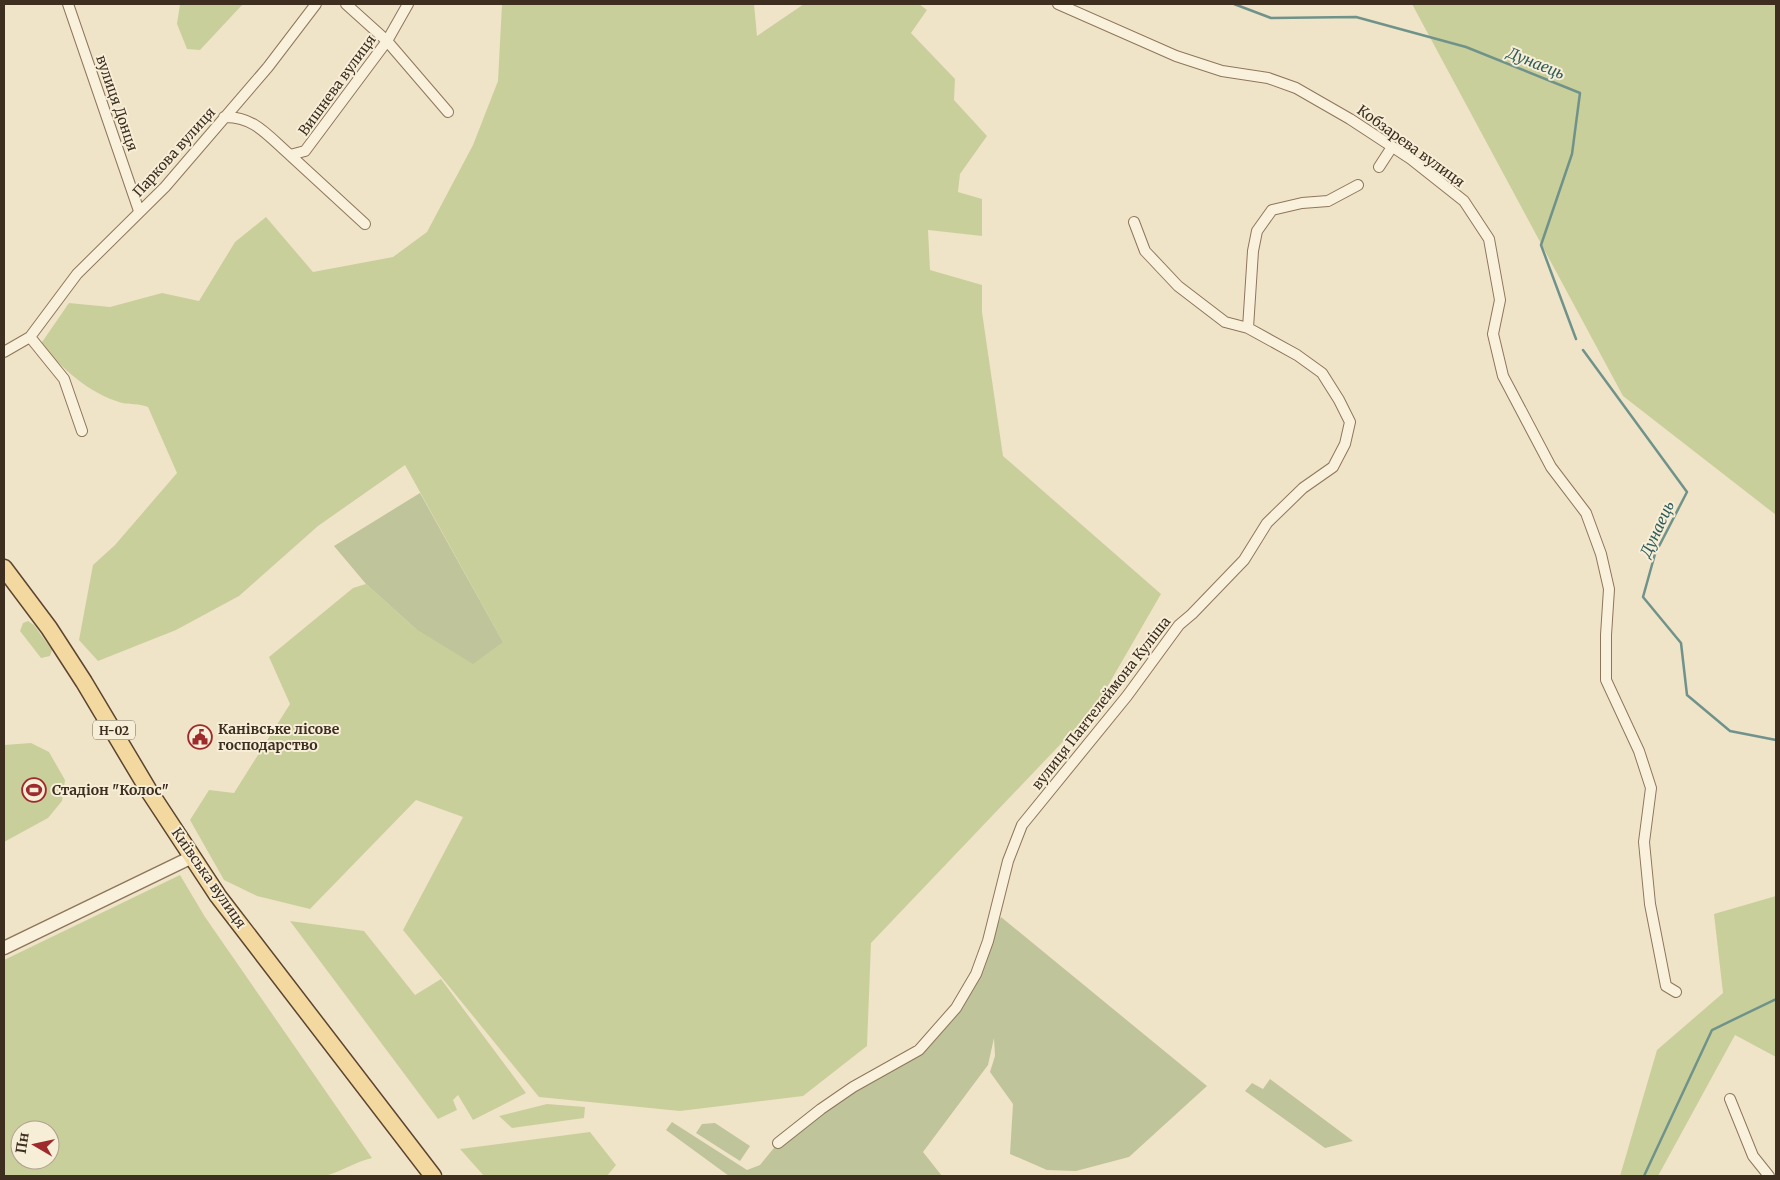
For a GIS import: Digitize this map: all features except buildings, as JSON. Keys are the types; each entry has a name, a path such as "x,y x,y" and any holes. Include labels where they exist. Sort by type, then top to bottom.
{"main road":[{"name":"Київська вулиця","path":"4,568 49,628 218,896 433,1176"}],"street":[{"name":"вулиця Донця","path":"68,4 139,211"},
{"name":"Паркова вулиця","path":"4,352 30,337 77,274 165,187 268,68 316,4"},
{"path":"346,4 387,41 448,112"},
{"name":"Вишнева вулиця","path":"290,155 305,151 387,41 408,4"},
{"name":"Кобзарева вулиця","path":"1058,4 1176,56 1222,71 1268,78 1296,88 1350,119 1392,147 1464,201 1489,239 1500,300 1493,334 1503,376 1551,467 1586,513 1601,554 1609,589 1606,680 1639,751 1651,788 1644,842 1650,904 1666,986 1676,992"},
{"path":"224,117 238,116 250,120 365,224"},
{"path":"1379,167 1392,147"},
{"path":"1248,328 1249,281 1257,231 1272,210 1302,203 1328,201 1358,186"},
{"name":"вулиця Пантелеймона Куліша","path":"778,1143 821,1109 853,1087 920,1050 956,1008 976,974 988,941 1008,860 1022,826 1126,696 1179,625 1244,560 1267,523 1303,488 1333,467 1345,444 1350,422 1340,400 1322,373 1297,355 1248,328 1225,322 1178,286 1145,250 1134,222"},
{"path":"30,337 64,379 82,430"},
{"path":"4,948 192,857"},
{"path":"1730,1099 1750,1149 1769,1176"}],"green space":[{"path":"180,4 243,4 200,50 187,49 177,24"},
{"path":"502,4 754,4 757,36 804,4 919,4 927,10 911,33 955,79 954,100 987,136 960,174 958,192 982,199 982,236 928,230 930,270 982,285 982,312 1003,456 1161,594 1095,708 871,943 867,1046 803,1096 680,1111 539,1097 403,930 463,817 416,800 310,909 257,896 224,880 190,820 209,790 234,793 290,704 269,657 353,588 366,584 416,629 503,642 405,465 318,526 239,596 176,630 98,661 79,640 93,565 115,545 177,473 148,407 122,403 98,393 77,379 40,345 69,303 110,307 162,293 199,301 235,242 266,217 313,272 393,257 427,232 473,145 498,81"},
{"path":"1412,4 1776,4 1776,515 1623,396"},
{"path":"420,493 503,642 473,664 416,629 366,584 334,546"},
{"path":"28,621 34,625 52,650 50,656 41,658 20,631 23,623"},
{"name":"Стадіон \"Колос\"","path":"31,743 49,752 65,780 62,801 48,818 4,842 4,745"},
{"path":"180,875 205,917 372,1158 325,1176 4,1176 4,960"},
{"path":"1776,896 1776,1057 1735,1035 1658,1176 1620,1176 1657,1050 1723,993 1714,914"},
{"path":"1001,917 1207,1086 1129,1157 1076,1171 1047,1170 1010,1154 1013,1104 990,1072 995,1056 994,1038 988,1065 923,1152 942,1176 729,1176 666,1130 672,1122 747,1170 760,1165 778,1143 821,1109 919,1050 956,1008"},
{"path":"290,921 364,931 415,995 441,979 526,1093 473,1120 458,1095 453,1100 457,1110 438,1119"},
{"path":"1270,1079 1353,1141 1325,1148 1245,1091 1252,1083 1263,1089"},
{"path":"547,1104 585,1107 584,1118 512,1128 499,1116"},
{"path":"715,1123 750,1146 740,1161 696,1133 702,1124"},
{"path":"590,1132 616,1165 607,1176 484,1176 460,1149"}],"waterway":[{"name":"Дунаець","path":"1234,4 1271,18 1356,17 1466,47 1580,93 1572,154 1541,245 1576,339"},
{"name":"Дунаець","path":"1583,350 1687,492 1655,554 1643,597 1681,643 1687,695 1730,731 1776,740"},
{"path":"1644,1176 1712,1030 1776,999"}],"place":[{"name":"Канівське лісове господарство","path":"200,737"},
{"name":"Стадіон \"Колос\"","path":"34,790"}]}
